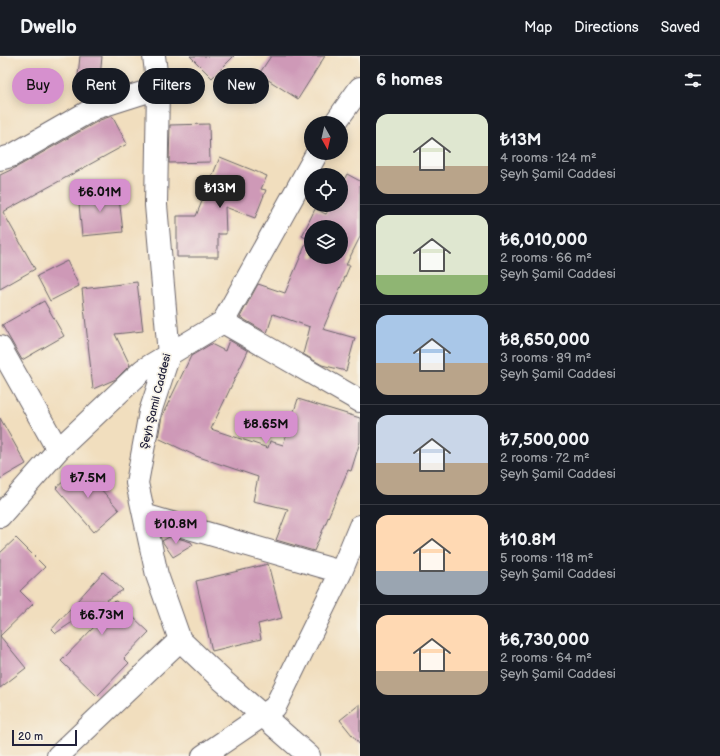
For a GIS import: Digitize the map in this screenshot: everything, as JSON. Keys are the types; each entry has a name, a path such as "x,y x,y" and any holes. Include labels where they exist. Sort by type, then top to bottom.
{"street":[{"name":"Şeyh Şamil Caddesi","path":"154,56 156,68"},
{"path":"340,116 360,88"},
{"path":"0,159 11,156 95,108 138,94"},
{"name":"Şeyh Şamil Caddesi","path":"158,104 156,205 169,354 150,412 137,483 157,575 180,640 221,679 309,756"},
{"path":"0,516 58,450 143,370 223,322 313,160"},
{"path":"223,322 360,401"},
{"path":"0,347 58,450"},
{"path":"144,515 341,572"},
{"path":"203,756 264,716 275,707 341,572 360,526"},
{"path":"58,756 180,640"}],"building":[{"path":"80,56 102,56 101,68 79,68"},
{"path":"190,56 234,56 222,68 213,68 212,78 205,71 205,68 202,68"},
{"path":"271,56 325,56 298,99 269,80 269,68 263,68"},
{"path":"112,116 127,144 3,212 35,269 0,289 0,175 100,120"},
{"path":"209,124 210,162 169,163 170,125"},
{"path":"220,157 267,176 261,189 266,190 255,218 225,207 226,234 218,234 218,257 177,257 177,216 196,216"},
{"path":"348,175 360,181 360,237 348,261 348,220 310,220 314,212 322,212 326,214 327,212 348,212"},
{"path":"118,189 123,232 82,236 78,193"},
{"path":"304,248 304,264 350,265 323,329 355,338 346,371 322,365 303,354 310,327 273,314 267,333 240,317 258,284 285,293"},
{"path":"67,261 79,286 50,301 37,276"},
{"path":"137,282 143,331 115,334 130,365 116,379 93,389 82,289"},
{"path":"44,301 64,336 22,360 2,325"},
{"path":"229,340 248,351 211,429 268,448 270,441 283,445 298,399 360,418 360,442 351,471 348,470 314,551 276,540 288,509 253,501 258,477 196,456 158,438 162,416 191,356 211,344 225,351"},
{"path":"0,418 26,464 0,479"},
{"path":"81,466 119,510 94,532 56,488"},
{"path":"171,536 191,542 193,545 173,557 162,541"},
{"path":"16,538 45,567 20,591 33,604 0,636 0,553"},
{"path":"268,564 282,618 258,624 261,639 212,651 196,581"},
{"path":"103,572 123,590 99,605 116,601 149,632 124,658 129,663 97,696 61,661 95,626 83,615 56,633 52,629"},
{"path":"0,636 26,668 0,688"},
{"path":"360,704 360,745 340,720"}]}
